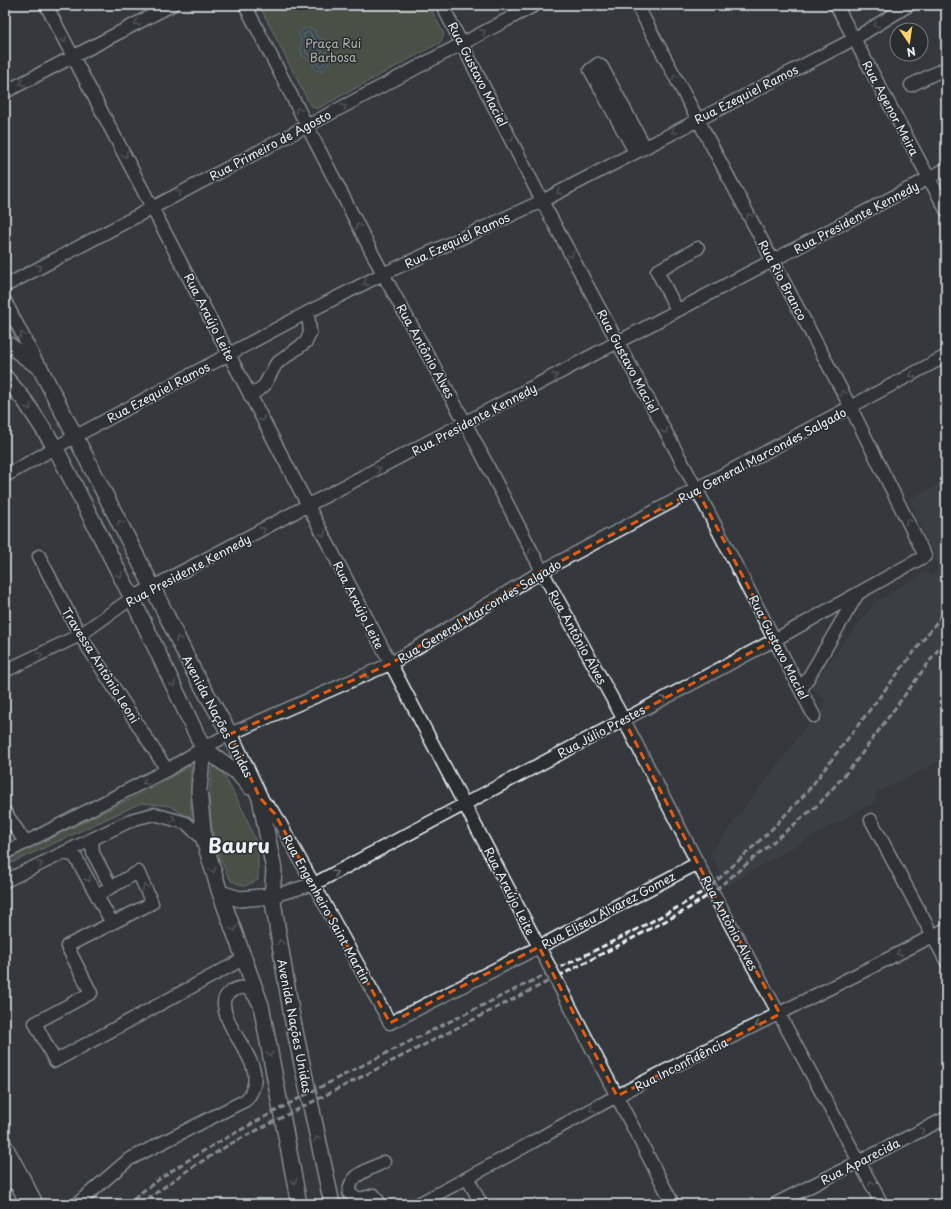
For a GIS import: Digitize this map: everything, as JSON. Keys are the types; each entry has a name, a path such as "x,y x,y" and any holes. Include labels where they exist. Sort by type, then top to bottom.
{"main road":[{"name":"Avenida Nações Unidas","path":"5,342 40,368 76,436 194,672 230,734 260,798 274,870 272,896 292,1018 332,1204"},
{"name":"Avenida Nações Unidas","path":"5,377 25,401 55,447 132,598 202,748 199,790 204,840 220,893 261,1005 299,1204"},
{"path":"202,748 238,773 260,798"},
{"path":"220,893 240,899 272,896"}],"street":[{"name":"Rua Araújo Leite","path":"46,5 153,206 230,354 250,396 390,664 465,803 673,1204"},
{"path":"5,92 172,5"},
{"name":"Rua Antônio Alves","path":"245,5 383,274 466,424 542,571 624,720 710,887 882,1204"},
{"name":"Rua Gustavo Maciel","path":"442,5 463,43 542,201 776,639 814,716"},
{"name":"Rua Primeiro de Agosto","path":"5,286 153,206 307,127 535,5"},
{"name":"Rua Rio Branco","path":"637,5 851,408 925,556"},
{"name":"Rua Agenor Meira","path":"836,5 946,210"},
{"name":"Rua Ezequiel Ramos","path":"5,476 55,447 308,312 383,274 542,201 854,39 909,5"},
{"path":"598,64 602,67 640,150 590,70 598,64"},
{"path":"911,85 946,68"},
{"name":"Rua Presidente Kennedy","path":"5,671 80,635 132,598 466,424 677,310 946,169"},
{"path":"677,310 657,271 698,248"},
{"path":"5,301 40,368"},
{"path":"250,396 267,383 276,364 306,342 310,333 308,312"},
{"name":"Rua General Marcondes Salgado","path":"5,853 168,770 202,748 230,734 390,664 542,571 697,490 946,356"},
{"name":"Travessa Antônio Leoni","path":"38,556 80,635 168,770"},
{"name":"Rua Júlio Prestes","path":"272,896 314,884 776,639 925,556"},
{"path":"801,690 857,595"},
{"name":"Rua Engenheiro Saint Martin","path":"260,798 274,814 390,1023"},
{"path":"5,812 25,842"},
{"path":"5,881 134,819 154,814 186,823 204,840"},
{"path":"871,820 934,935 946,961"},
{"path":"92,839 93,853 111,887"},
{"path":"63,853 75,856 112,923"},
{"name":"Rua Eliseu Alvarez Gomez","path":"390,1023 539,947 698,863"},
{"path":"97,895 138,872 152,903 67,946 90,993 34,1023 55,1061 245,958"},
{"name":"Rua Inconfidência","path":"418,1204 468,1179 617,1096 946,928"},
{"path":"74,1204 124,1158 242,1094 248,1088 250,1077 248,1068 222,1016 220,1000 222,994 228,988 252,979"},
{"path":"77,1204 128,1160 246,1100 253,1091 255,1079 253,1066 226,1018 223,1003 225,996 240,989 246,988 261,1005"},
{"name":"Rua Aparecida","path":"775,1204 946,1118"},
{"path":"5,1144 14,1180 37,1204"},
{"path":"380,1204 374,1195 362,1199 354,1198 349,1193 349,1184 353,1178 384,1162"},
{"path":"6,1168 27,1204"},
{"path":"468,1179 481,1204"}],"highlighted area":[{"path":"697,490 776,639 624,720 710,887 780,1014 617,1096 539,947 390,1023 275,814 260,798 230,734 390,664 542,571"}],"shaded area":[{"path":"946,480 946,693 944,697 939,762 876,793 875,802 741,877 729,887 709,854 826,701 810,687 874,603 925,572 931,575 937,570 936,559 909,499"}],"green space":[{"name":"Praça Rui Barbosa","path":"259,5 429,5 444,34 441,42 317,109 310,105"},
{"path":"191,765 191,819 170,806 141,803 5,866 5,860 157,786"},
{"path":"212,767 220,768 244,812 258,847 258,880 245,886 231,881 218,853 214,839 210,812 210,783"}],"water":[{"path":"309,28 314,30 316,36 326,41 328,46 325,54 329,63 323,70 318,71 314,67 312,61 302,55 302,42 299,34 302,30"}],"railway":[{"path":"127,1204 166,1174 208,1148 294,1101 462,1015 632,932 680,906 710,887 770,831 807,792 946,610"},
{"path":"140,1204 191,1168 232,1143 635,937 686,910 713,892 820,803 854,764 946,639"}],"district":[{"name":"Bauru","path":"239,845"}]}
